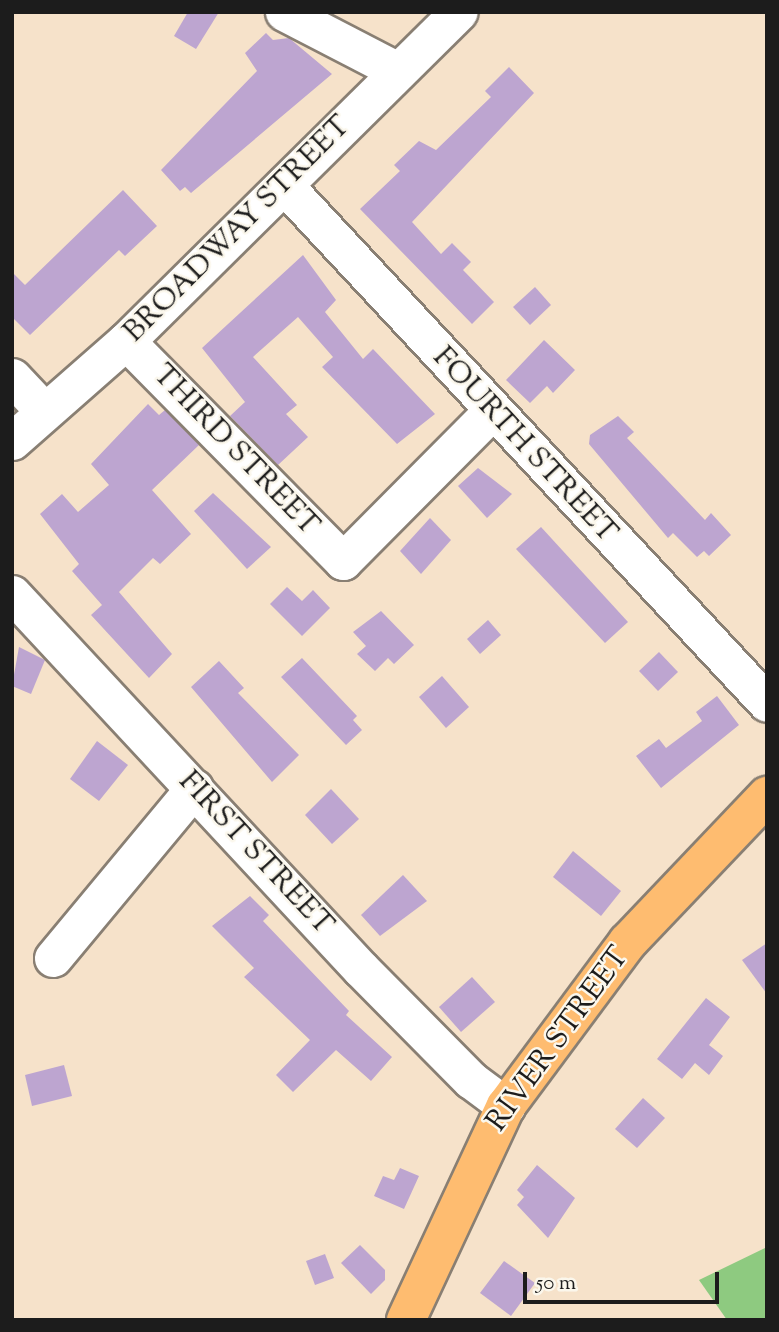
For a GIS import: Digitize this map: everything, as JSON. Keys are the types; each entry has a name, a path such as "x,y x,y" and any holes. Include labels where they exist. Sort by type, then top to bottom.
{"main road":[{"name":"RIVER STREET","path":"406,1320 506,1106 628,942 767,796"}],"street":[{"path":"284,12 398,71"},
{"name":"BROADWAY STREET","path":"12,441 127,341 459,12"},
{"name":"FOURTH STREET","path":"284,185 491,412 767,703"},
{"name":"THIRD STREET","path":"127,341 343,561 491,412"},
{"path":"12,377 44,411"},
{"name":"FIRST STREET","path":"12,594 370,978 506,1106"},
{"path":"54,957 194,788"}],"green space":[{"path":"767,1247 767,1320 727,1320 699,1280"}],"building":[{"path":"188,12 219,12 196,49 174,36"},
{"path":"266,33 273,40 289,38 332,74 191,193 185,187 180,191 161,170 257,71 245,53"},
{"path":"509,67 534,93 412,222 441,254 452,243 471,262 463,270 494,302 472,324 360,209 400,171 394,165 419,141 436,150 491,97 485,91"},
{"path":"123,190 157,226 125,256 119,250 30,335 12,317 12,272 25,285"},
{"path":"303,255 336,300 325,312 363,359 373,349 435,414 397,444 322,367 333,357 298,317 253,357 297,405 286,414 308,437 278,465 230,416 245,402 202,348"},
{"path":"535,287 551,305 530,325 513,307"},
{"path":"544,340 575,370 553,393 547,386 530,403 506,380"},
{"path":"148,404 159,415 165,410 199,445 152,490 191,534 160,564 153,558 119,592 172,654 149,678 91,615 102,605 72,571 79,564 40,514 62,494 78,512 109,485 91,464"},
{"path":"618,416 634,432 627,438 705,520 711,513 731,535 709,556 704,551 697,557 673,533 668,538 589,444 590,435"},
{"path":"478,468 512,494 487,518 458,486"},
{"path":"213,493 271,547 247,569 194,511"},
{"path":"430,518 451,540 421,574 400,551"},
{"path":"541,527 628,622 605,643 516,549"},
{"path":"287,587 302,601 313,590 330,608 302,636 270,604"},
{"path":"381,611 414,645 394,664 388,658 375,671 357,654 366,646 353,632"},
{"path":"488,620 501,635 480,654 467,639"},
{"path":"19,647 45,660 31,694 12,686"},
{"path":"659,652 678,672 658,691 639,671"},
{"path":"302,658 357,716 353,720 362,730 346,745 281,677"},
{"path":"219,661 244,688 238,693 299,755 272,782 191,687"},
{"path":"442,676 469,707 446,728 419,697"},
{"path":"717,696 739,725 661,788 636,756 659,739 666,748 702,721 696,712"},
{"path":"97,741 128,765 99,801 70,779"},
{"path":"331,789 359,819 332,844 305,815"},
{"path":"573,851 621,891 601,916 553,877"},
{"path":"403,875 427,901 380,936 361,915"},
{"path":"250,896 269,915 263,921 349,1011 346,1015 392,1057 371,1081 336,1050 293,1092 276,1075 310,1040 244,977 254,968 212,926"},
{"path":"767,943 767,994 742,960"},
{"path":"472,977 495,1002 461,1032 439,1007"},
{"path":"706,998 730,1017 709,1045 723,1056 709,1075 695,1063 682,1079 657,1059"},
{"path":"64,1065 72,1096 32,1106 25,1075"},
{"path":"643,1098 665,1118 637,1148 615,1129"},
{"path":"537,1165 575,1198 548,1238 517,1205 524,1197 517,1190"},
{"path":"400,1168 419,1176 404,1209 374,1196 383,1176 394,1180"},
{"path":"360,1245 385,1270 385,1280 371,1294 341,1263"},
{"path":"325,1254 334,1278 315,1285 306,1261"},
{"path":"504,1261 535,1283 511,1316 480,1293"}]}
